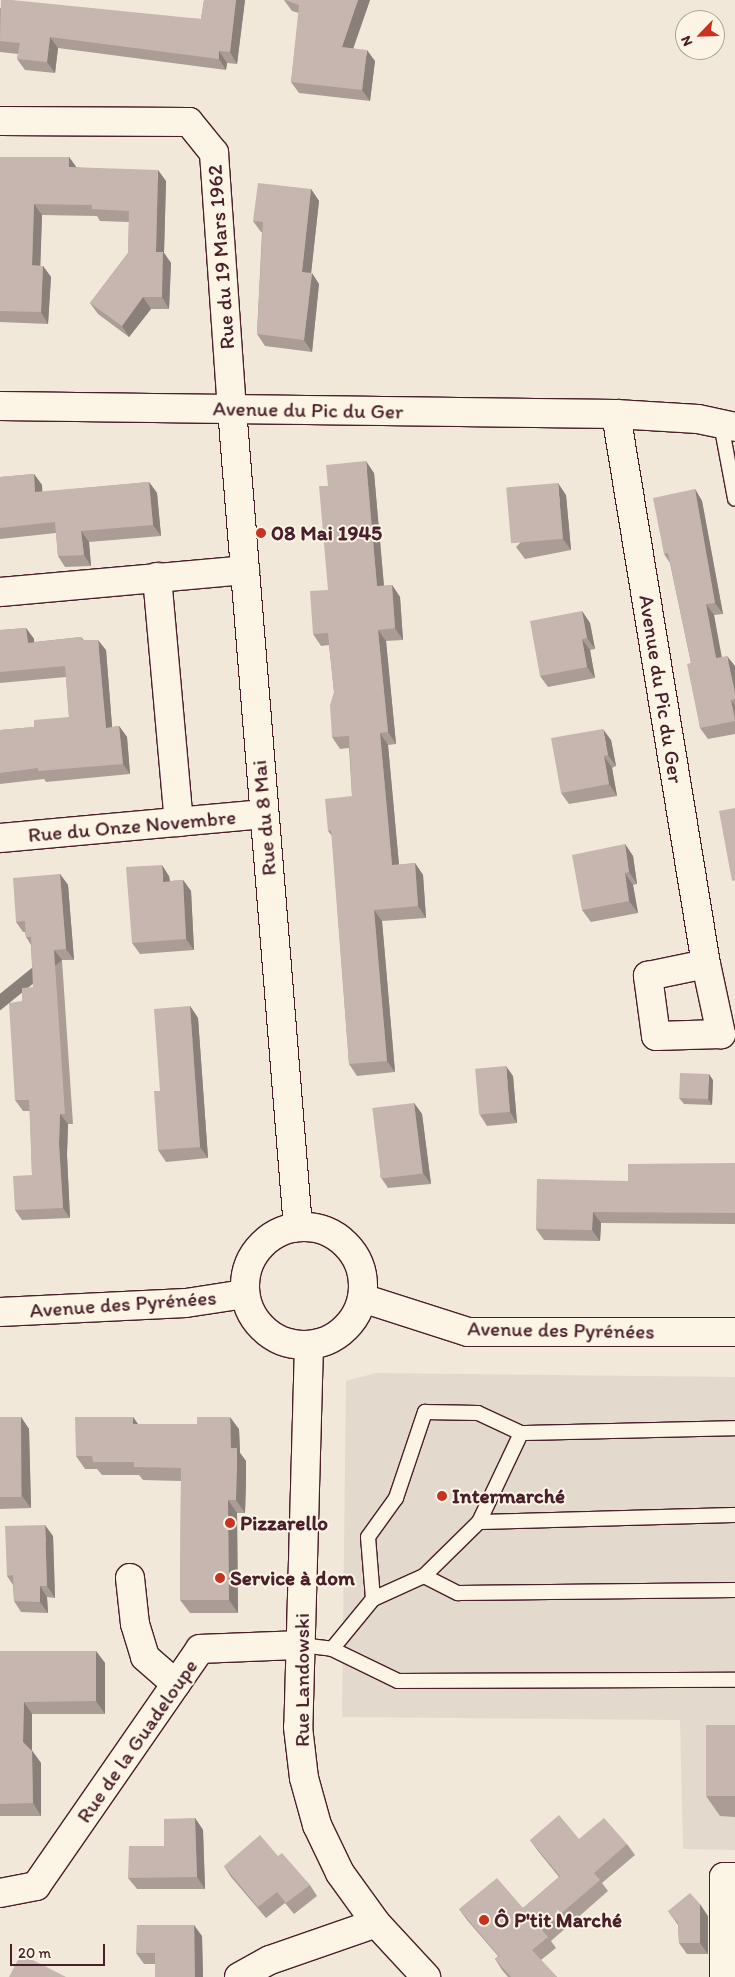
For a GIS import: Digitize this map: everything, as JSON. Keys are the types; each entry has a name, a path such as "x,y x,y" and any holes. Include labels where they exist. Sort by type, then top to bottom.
{"street":[{"name":"Rue du 19 Mars 1962","path":"0,120 189,122 214,153 232,409"},
{"name":"Avenue du Pic du Ger","path":"0,406 616,414 698,418 728,425"},
{"name":"Rue du 8 Mai","path":"232,409 298,1227"},
{"name":"Avenue du Pic du Ger","path":"616,414 706,964"},
{"path":"0,592 245,570"},
{"path":"157,577 179,822"},
{"name":"Rue du Onze Novembre","path":"0,838 264,814"},
{"path":"298,1227 316,1228 333,1235 348,1246 358,1262 363,1279 362,1298 355,1316 343,1330 328,1340 309,1345 287,1343 267,1332 252,1315 245,1294 249,1266 264,1242 279,1232 298,1227"},
{"name":"Avenue des Pyrénées","path":"0,1312 186,1303 245,1294"},
{"name":"Avenue des Pyrénées","path":"362,1298 468,1332 735,1332"},
{"name":"Rue Landowski","path":"309,1345 298,1727 304,1778 317,1825 340,1873 376,1923 426,1977"},
{"path":"130,1578 135,1624 145,1657 176,1684"},
{"name":"Rue de la Guadeloupe","path":"0,1893 36,1886 200,1649 301,1645"},
{"path":"724,1977 724,1877 735,1877"},
{"path":"239,1977 270,1960 376,1923"}],"lane":[{"path":"728,425 735,499"},
{"path":"373,1599 368,1538 396,1498 426,1412 478,1413 521,1433 735,1428"},
{"path":"332,1649 373,1599 424,1576 479,1522 521,1433"},
{"path":"479,1522 735,1515"},
{"path":"424,1576 458,1592 735,1590"},
{"path":"301,1645 332,1649 398,1681 735,1680"}],"shaded area":[{"path":"376,1373 735,1377 735,1850 683,1849 680,1720 342,1717 346,1381"}],"building":[{"path":"1,0 201,19 204,0 236,0 230,52 219,51 219,59 50,37 47,62 17,59 20,43 0,41"},
{"path":"285,0 358,0 342,47 367,50 362,90 291,82 299,5"},
{"path":"0,157 69,157 69,167 158,170 156,252 163,252 162,297 143,297 122,326 90,303 128,253 129,211 92,209 92,205 34,204 32,265 43,266 41,312 0,311"},
{"path":"258,183 311,189 302,272 312,273 304,340 257,334 263,222 253,221"},
{"path":"366,461 377,586 392,585 395,628 378,630 388,732 380,733 392,865 415,863 418,906 374,910 387,1061 349,1064 331,830 328,831 325,799 352,796 349,736 332,737 330,705 334,692 328,633 313,634 310,591 328,590 319,486 328,486 326,465"},
{"path":"34,474 35,492 149,482 153,525 81,531 84,555 58,556 55,522 0,528 0,477"},
{"path":"558,483 563,539 511,543 506,488"},
{"path":"695,489 715,603 706,604 716,658 727,656 735,693 735,699 731,700 735,721 700,728 687,664 691,663 668,553 664,554 653,498"},
{"path":"582,611 587,638 582,639 587,667 540,676 530,621"},
{"path":"26,628 28,643 81,637 82,640 98,640 106,728 119,726 123,764 38,771 38,768 0,773 0,730 34,727 34,720 69,717 65,666 0,672 0,630"},
{"path":"603,729 608,755 604,756 609,784 561,793 551,738"},
{"path":"735,808 735,880 732,881 719,811"},
{"path":"625,844 629,872 625,873 629,901 582,910 572,855"},
{"path":"162,865 163,882 183,880 186,939 132,943 126,867"},
{"path":"60,874 66,949 54,950 65,1114 60,1114 59,1144 63,1208 15,1210 13,1176 32,1175 29,1100 15,1100 9,1003 22,1001 22,988 33,987 31,937 26,937 25,921 16,922 13,878"},
{"path":"190,1006 200,1147 158,1150 154,1091 160,1091 154,1009"},
{"path":"506,1066 510,1112 479,1115 475,1069"},
{"path":"680,1073 709,1074 708,1099 679,1098"},
{"path":"414,1103 423,1173 381,1179 372,1108"},
{"path":"735,1163 735,1213 593,1212 592,1230 536,1229 537,1179 628,1181 628,1164"},
{"path":"0,1417 21,1417 21,1497 0,1497"},
{"path":"75,1417 133,1417 133,1424 197,1424 197,1417 230,1417 231,1448 237,1448 237,1469 236,1500 228,1500 229,1600 180,1600 181,1468 134,1467 134,1462 93,1462 92,1456 76,1456"},
{"path":"45,1525 47,1586 40,1586 40,1602 14,1601 13,1575 7,1576 5,1526"},
{"path":"0,1651 96,1651 96,1701 24,1702 23,1742 32,1751 33,1803 0,1804"},
{"path":"706,1725 735,1725 735,1796 706,1796"},
{"path":"559,1815 579,1839 604,1818 627,1844 594,1873 600,1880 542,1930 548,1937 532,1950 557,1977 511,1977 495,1959 499,1956 459,1909 497,1878 523,1908 560,1876 530,1840"},
{"path":"195,1818 197,1877 128,1878 129,1846 164,1846 164,1819"},
{"path":"260,1835 278,1856 282,1853 310,1885 286,1903 277,1892 258,1907 224,1866"},
{"path":"690,1893 700,1904 700,1943 679,1943 678,1923 668,1911"},
{"path":"137,1925 194,1925 195,1977 155,1977 155,1953 136,1953"},
{"path":"21,1954 66,1977 9,1977"}],"place":[{"name":"08 Mai 1945","path":"261,533"},
{"name":"Intermarché","path":"442,1496"},
{"name":"Pizzarello","path":"230,1523"},
{"name":"Service à dom","path":"220,1578"},
{"name":"Ô P'tit Marché","path":"484,1920"}]}
